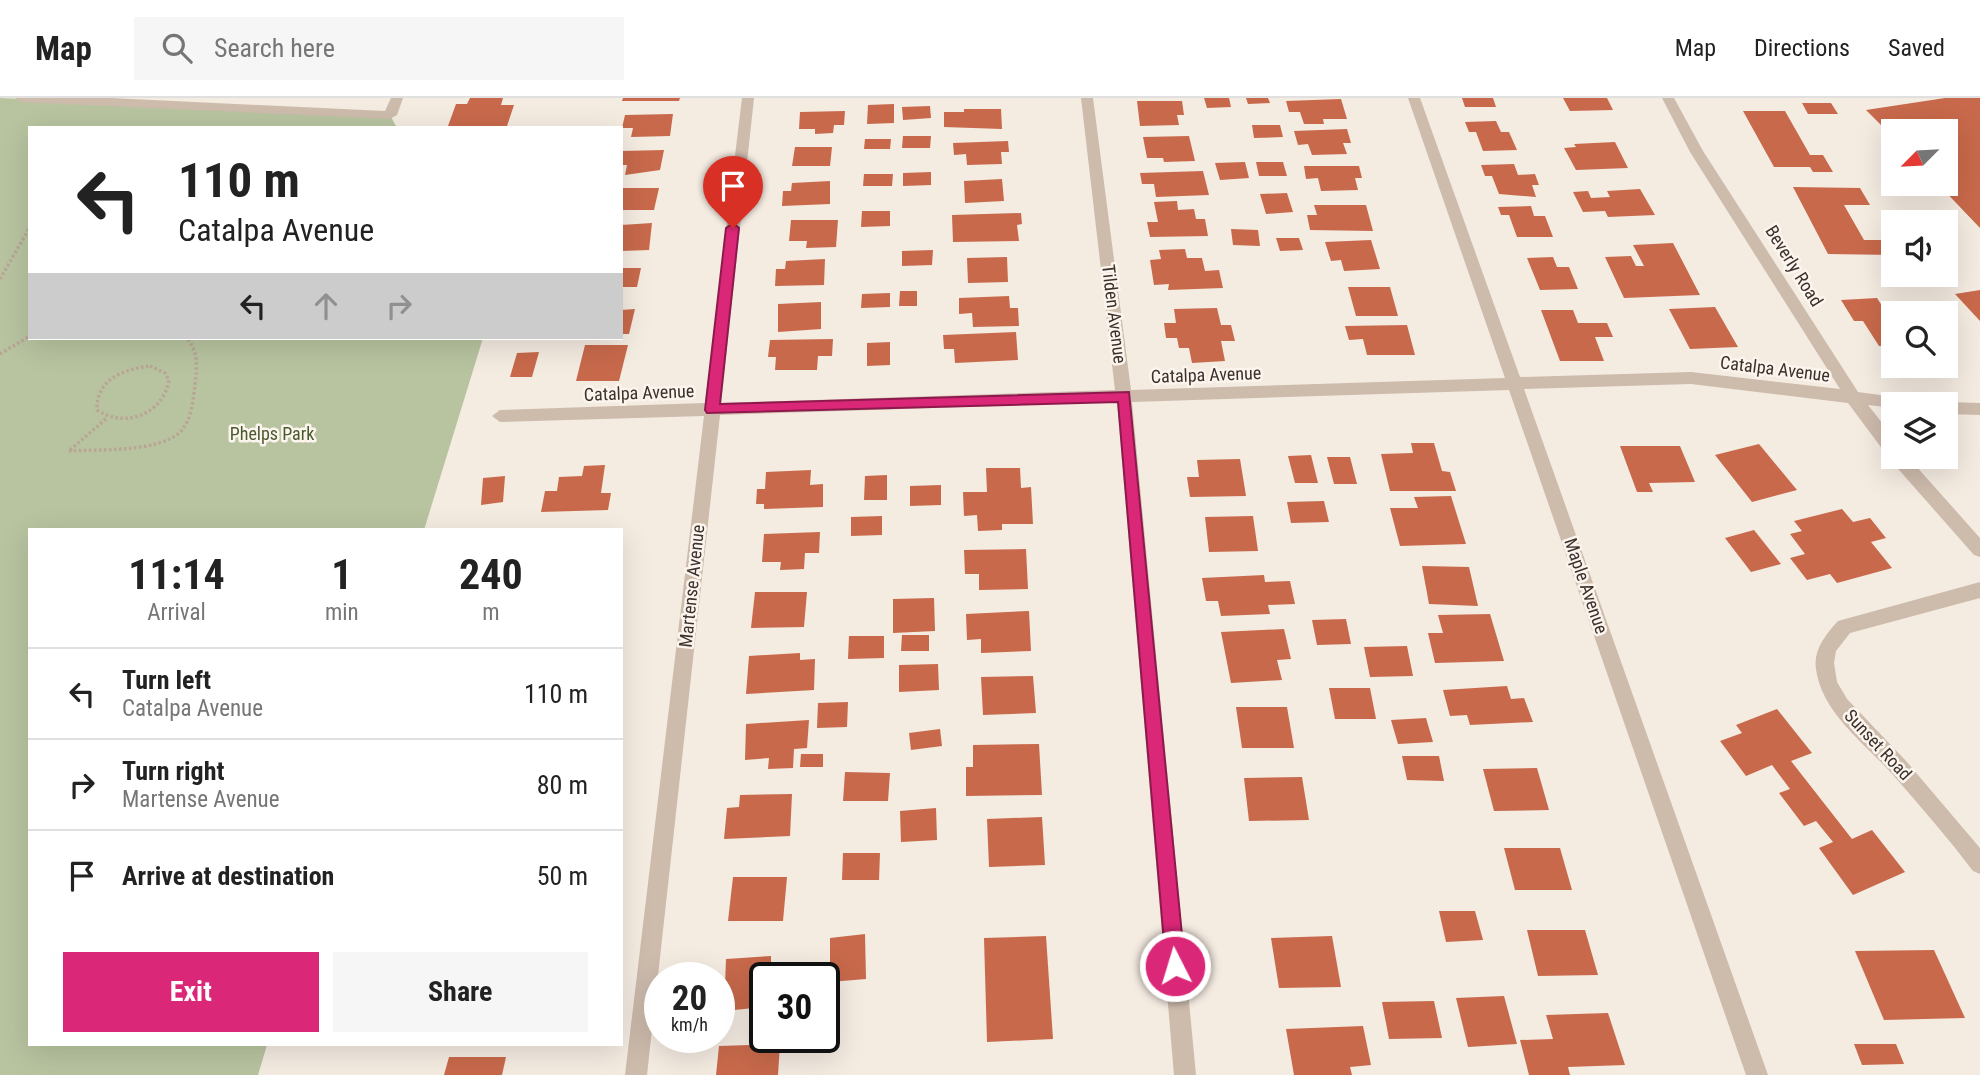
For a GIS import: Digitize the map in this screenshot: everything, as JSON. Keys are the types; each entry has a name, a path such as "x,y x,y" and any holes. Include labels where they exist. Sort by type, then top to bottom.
{"street":[{"path":"21,98 390,114 397,98"},
{"name":"Martense Avenue","path":"636,1075 748,98"},
{"name":"Tilden Avenue","path":"1087,98 1124,396 1185,1075"},
{"name":"Maple Avenue","path":"1414,98 1757,1075"},
{"name":"Beverly Road","path":"1668,98 1697,152 1854,398 1881,434"},
{"name":"Catalpa Avenue","path":"500,416 1691,378 1881,401"},
{"path":"1958,408 1980,409"},
{"path":"1909,469 1980,550"},
{"name":"Sunset Road","path":"1980,590 1844,627 1829,643 1824,667 1831,691 1850,718 1875,739 1980,864"}],"path":[{"path":"0,279 28,230"},
{"path":"0,354 28,337"},
{"path":"107,418 97,410 95,402 105,383 139,367 150,366 165,373 169,387 158,404 124,420 107,418 69,451 159,443 180,432 192,411 198,362 197,352 188,340"}],"green space":[{"name":"Phelps Park","path":"0,98 390,115 396,126 28,126 28,340 482,340 425,528 28,528 28,1046 267,1046 258,1075 0,1075"}],"building":[{"path":"470,98 503,98 501,105 514,105 507,126 448,126 456,104 467,104"},
{"path":"623,98 680,98 679,101 622,101"},
{"path":"1204,98 1229,98 1231,107 1207,108"},
{"path":"1246,98 1268,98 1270,103 1248,104"},
{"path":"1462,98 1493,98 1496,107 1465,107"},
{"path":"1563,98 1607,98 1613,110 1570,111"},
{"path":"1945,98 1980,98 1980,228 1949,196 1958,196 1958,119 1881,119 1881,125 1866,110"},
{"path":"1341,99 1347,119 1323,119 1324,124 1304,124 1300,112 1289,112 1286,101"},
{"path":"1137,101 1182,101 1184,115 1177,115 1179,125 1140,126"},
{"path":"1802,103 1831,103 1838,114 1808,114"},
{"path":"894,104 894,123 867,124 868,105"},
{"path":"930,106 931,118 903,120 902,107"},
{"path":"964,109 1001,109 1002,129 944,127 944,112 964,112"},
{"path":"845,111 844,125 834,125 833,133 815,134 815,129 799,129 800,112"},
{"path":"1743,111 1785,111 1810,155 1823,155 1833,172 1813,172 1810,167 1774,167"},
{"path":"673,114 670,136 631,137 633,128 623,128 625,115"},
{"path":"1496,121 1501,132 1509,132 1517,150 1483,151 1476,132 1469,132 1465,122"},
{"path":"1252,125 1280,125 1283,137 1254,138"},
{"path":"1347,129 1351,143 1343,143 1347,154 1312,155 1308,144 1298,145 1294,131"},
{"path":"903,136 931,136 930,148 902,148"},
{"path":"1189,136 1195,161 1164,162 1163,158 1147,158 1143,137"},
{"path":"865,139 891,139 890,149 864,149"},
{"path":"1008,141 1009,152 1001,152 1002,164 967,165 966,154 954,155 953,143"},
{"path":"1615,142 1628,168 1576,170 1564,148 1576,147 1574,144"},
{"path":"795,147 832,147 830,166 792,166"},
{"path":"664,150 660,170 625,175 627,165 623,165 623,151"},
{"path":"1245,162 1249,178 1220,180 1215,163"},
{"path":"1256,162 1283,162 1287,176 1259,176"},
{"path":"1514,164 1518,175 1535,174 1539,185 1532,185 1536,197 1499,194 1492,176 1485,176 1481,165"},
{"path":"1304,166 1359,166 1362,178 1355,178 1358,190 1321,191 1318,178 1306,179"},
{"path":"1203,171 1209,195 1156,197 1154,184 1142,184 1140,173"},
{"path":"931,172 931,185 903,186 903,173"},
{"path":"864,174 893,174 892,186 863,186"},
{"path":"1002,179 1004,201 965,203 964,181"},
{"path":"830,181 830,204 782,206 783,191 791,191 792,183"},
{"path":"1793,187 1860,188 1870,205 1844,205 1864,240 1881,240 1881,255 1828,254"},
{"path":"623,188 659,188 654,210 623,210"},
{"path":"1640,189 1655,215 1608,217 1605,211 1583,212 1573,192 1588,191 1591,198 1610,197 1607,191"},
{"path":"1287,193 1293,212 1266,214 1260,194"},
{"path":"1177,201 1178,210 1194,209 1196,219 1205,219 1208,236 1150,237 1147,222 1158,222 1154,202"},
{"path":"1314,205 1366,205 1373,231 1310,230 1307,215 1317,215"},
{"path":"1531,206 1534,216 1545,216 1553,237 1517,237 1509,215 1501,215 1498,207"},
{"path":"862,211 890,211 890,226 861,227"},
{"path":"1021,213 1022,224 1017,225 1019,241 953,242 952,215"},
{"path":"791,220 838,220 836,247 806,248 807,241 789,241"},
{"path":"652,223 649,250 623,251 623,225"},
{"path":"1231,229 1258,230 1260,246 1233,245"},
{"path":"1276,238 1299,238 1303,250 1280,251"},
{"path":"1371,240 1380,269 1344,271 1341,260 1331,261 1325,242"},
{"path":"1673,243 1700,295 1624,298 1605,257 1631,256 1636,266 1644,266 1633,245"},
{"path":"1185,249 1187,258 1202,258 1205,271 1219,270 1223,288 1168,290 1169,284 1154,285 1150,260 1161,259 1159,250"},
{"path":"933,250 932,265 902,266 902,251"},
{"path":"1007,257 1008,282 968,283 967,258"},
{"path":"1553,257 1557,267 1569,267 1578,289 1540,290 1527,258"},
{"path":"825,259 824,285 775,286 776,269 785,269 786,261"},
{"path":"623,268 641,268 637,287 623,287"},
{"path":"1348,287 1390,287 1398,316 1356,316"},
{"path":"1980,290 1980,321 1955,294"},
{"path":"900,291 917,291 917,306 899,306"},
{"path":"890,293 890,307 861,308 862,294"},
{"path":"1009,296 1010,308 1018,308 1019,326 973,327 972,313 959,314 959,298"},
{"path":"1877,298 1881,304 1881,346 1863,321 1854,321 1841,300"},
{"path":"821,302 821,329 778,332 778,304"},
{"path":"1715,307 1738,347 1690,349 1669,309"},
{"path":"1217,308 1221,325 1231,325 1235,341 1221,341 1225,361 1192,363 1189,348 1179,348 1177,338 1166,338 1164,323 1176,323 1174,309"},
{"path":"635,309 629,334 623,334 623,310"},
{"path":"1541,310 1573,310 1578,323 1607,323 1613,337 1595,337 1604,361 1560,361"},
{"path":"1407,325 1415,355 1367,355 1363,339 1349,340 1345,326"},
{"path":"1016,332 1018,360 955,363 954,349 944,349 943,335"},
{"path":"833,339 832,356 818,356 817,370 775,370 776,357 768,357 770,340"},
{"path":"890,342 890,365 867,366 867,343"},
{"path":"585,345 628,345 619,381 576,381"},
{"path":"539,352 532,377 510,377 517,353"},
{"path":"1411,443 1434,443 1442,471 1450,472 1456,491 1390,491 1381,454 1413,453"},
{"path":"1759,444 1797,490 1752,502 1715,455"},
{"path":"1620,446 1680,446 1695,482 1649,483 1653,492 1637,492"},
{"path":"1311,455 1318,483 1295,483 1288,456"},
{"path":"1327,457 1350,457 1357,484 1334,484"},
{"path":"1240,459 1246,496 1190,497 1187,477 1199,477 1197,460"},
{"path":"605,465 601,493 611,493 608,510 541,512 545,491 557,491 559,477 582,476 584,466"},
{"path":"986,468 1020,468 1021,488 1031,487 1033,524 1002,524 1002,530 978,531 977,515 964,516 963,492 987,492"},
{"path":"811,470 810,485 823,484 823,507 764,509 764,504 756,504 757,489 765,489 766,472"},
{"path":"887,475 887,500 864,500 865,476"},
{"path":"505,476 503,502 481,505 483,478"},
{"path":"941,485 941,505 910,506 910,486"},
{"path":"1451,496 1466,544 1400,546 1390,508 1418,508 1414,497"},
{"path":"1324,501 1329,522 1291,523 1287,502"},
{"path":"1842,509 1853,522 1870,518 1886,538 1871,542 1892,568 1837,583 1830,574 1807,580 1790,558 1805,554 1790,534 1802,531 1794,521"},
{"path":"882,516 882,535 851,536 851,517"},
{"path":"1253,516 1258,551 1209,552 1205,517"},
{"path":"1754,530 1781,564 1751,572 1725,538"},
{"path":"820,532 819,553 805,553 804,569 780,570 781,562 762,562 764,534"},
{"path":"1026,549 1028,589 979,590 979,574 965,574 964,550"},
{"path":"1422,566 1469,567 1478,606 1429,604"},
{"path":"1264,575 1265,582 1290,581 1295,604 1268,605 1270,614 1221,616 1218,601 1206,601 1202,578"},
{"path":"755,592 807,592 804,627 751,628"},
{"path":"934,598 935,631 893,633 893,599"},
{"path":"1029,611 1031,651 981,653 981,639 967,640 966,614"},
{"path":"1490,614 1504,661 1435,663 1428,633 1443,633 1438,615"},
{"path":"1346,619 1351,644 1317,645 1312,620"},
{"path":"1284,629 1291,659 1277,660 1282,680 1231,683 1221,632"},
{"path":"902,635 929,635 929,651 901,651"},
{"path":"849,636 884,636 884,658 848,659"},
{"path":"1407,646 1413,676 1370,677 1364,647"},
{"path":"800,653 800,660 815,659 814,690 746,694 749,656"},
{"path":"938,664 939,690 899,692 899,665"},
{"path":"1033,676 1036,713 983,715 981,677"},
{"path":"1507,686 1511,699 1524,698 1533,722 1470,725 1467,715 1450,716 1443,690"},
{"path":"1329,688 1370,688 1376,719 1335,719"},
{"path":"848,702 847,727 817,728 818,703"},
{"path":"1236,707 1287,707 1294,748 1242,748"},
{"path":"1777,709 1812,753 1791,761 1852,839 1872,830 1905,872 1853,895 1819,848 1833,842 1816,821 1804,826 1779,793 1790,789 1772,765 1746,776 1720,741 1742,733 1736,725"},
{"path":"1426,718 1433,742 1398,744 1391,720"},
{"path":"809,720 807,748 794,749 793,768 768,769 769,758 745,760 746,724"},
{"path":"940,729 942,746 911,750 909,733"},
{"path":"1039,744 1042,795 966,796 966,767 973,767 973,745"},
{"path":"801,754 823,754 823,767 800,767"},
{"path":"1402,756 1439,756 1444,781 1407,780"},
{"path":"1537,768 1549,810 1494,811 1483,769"},
{"path":"845,772 890,773 888,801 843,801"},
{"path":"1302,777 1309,820 1249,821 1244,778"},
{"path":"792,794 790,836 724,839 727,808 739,807 740,795"},
{"path":"936,808 937,840 901,842 900,811"},
{"path":"1042,817 1045,865 989,867 987,819"},
{"path":"1504,848 1560,848 1572,890 1515,890"},
{"path":"843,853 880,853 879,880 842,880"},
{"path":"733,877 787,877 783,921 728,921"},
{"path":"1439,911 1475,911 1483,940 1446,942"},
{"path":"1527,930 1585,930 1598,975 1538,976"},
{"path":"865,934 866,979 840,981 840,962 830,962 830,938"},
{"path":"1046,936 1053,1039 987,1042 984,938"},
{"path":"1332,936 1341,987 1279,988 1271,938"},
{"path":"1934,950 1965,1018 1884,1020 1855,951"},
{"path":"771,956 771,962 749,962 749,1009 735,1010 735,962 726,962 726,959"},
{"path":"1504,996 1517,1044 1468,1047 1456,998"},
{"path":"1434,1001 1442,1038 1389,1039 1382,1002"},
{"path":"1608,1013 1625,1065 1568,1067 1570,1075 1529,1075 1520,1040 1553,1039 1546,1015"},
{"path":"1363,1026 1371,1065 1350,1067 1352,1075 1294,1075 1286,1029"},
{"path":"1854,1044 1896,1044 1904,1064 1862,1065"},
{"path":"735,1045 749,1045 749,1053 779,1053 778,1075 716,1075 718,1053 735,1053"},
{"path":"449,1057 506,1057 502,1075 444,1075"}],"route":[{"path":"733,228 712,410 1124,396 1175,966"}]}
